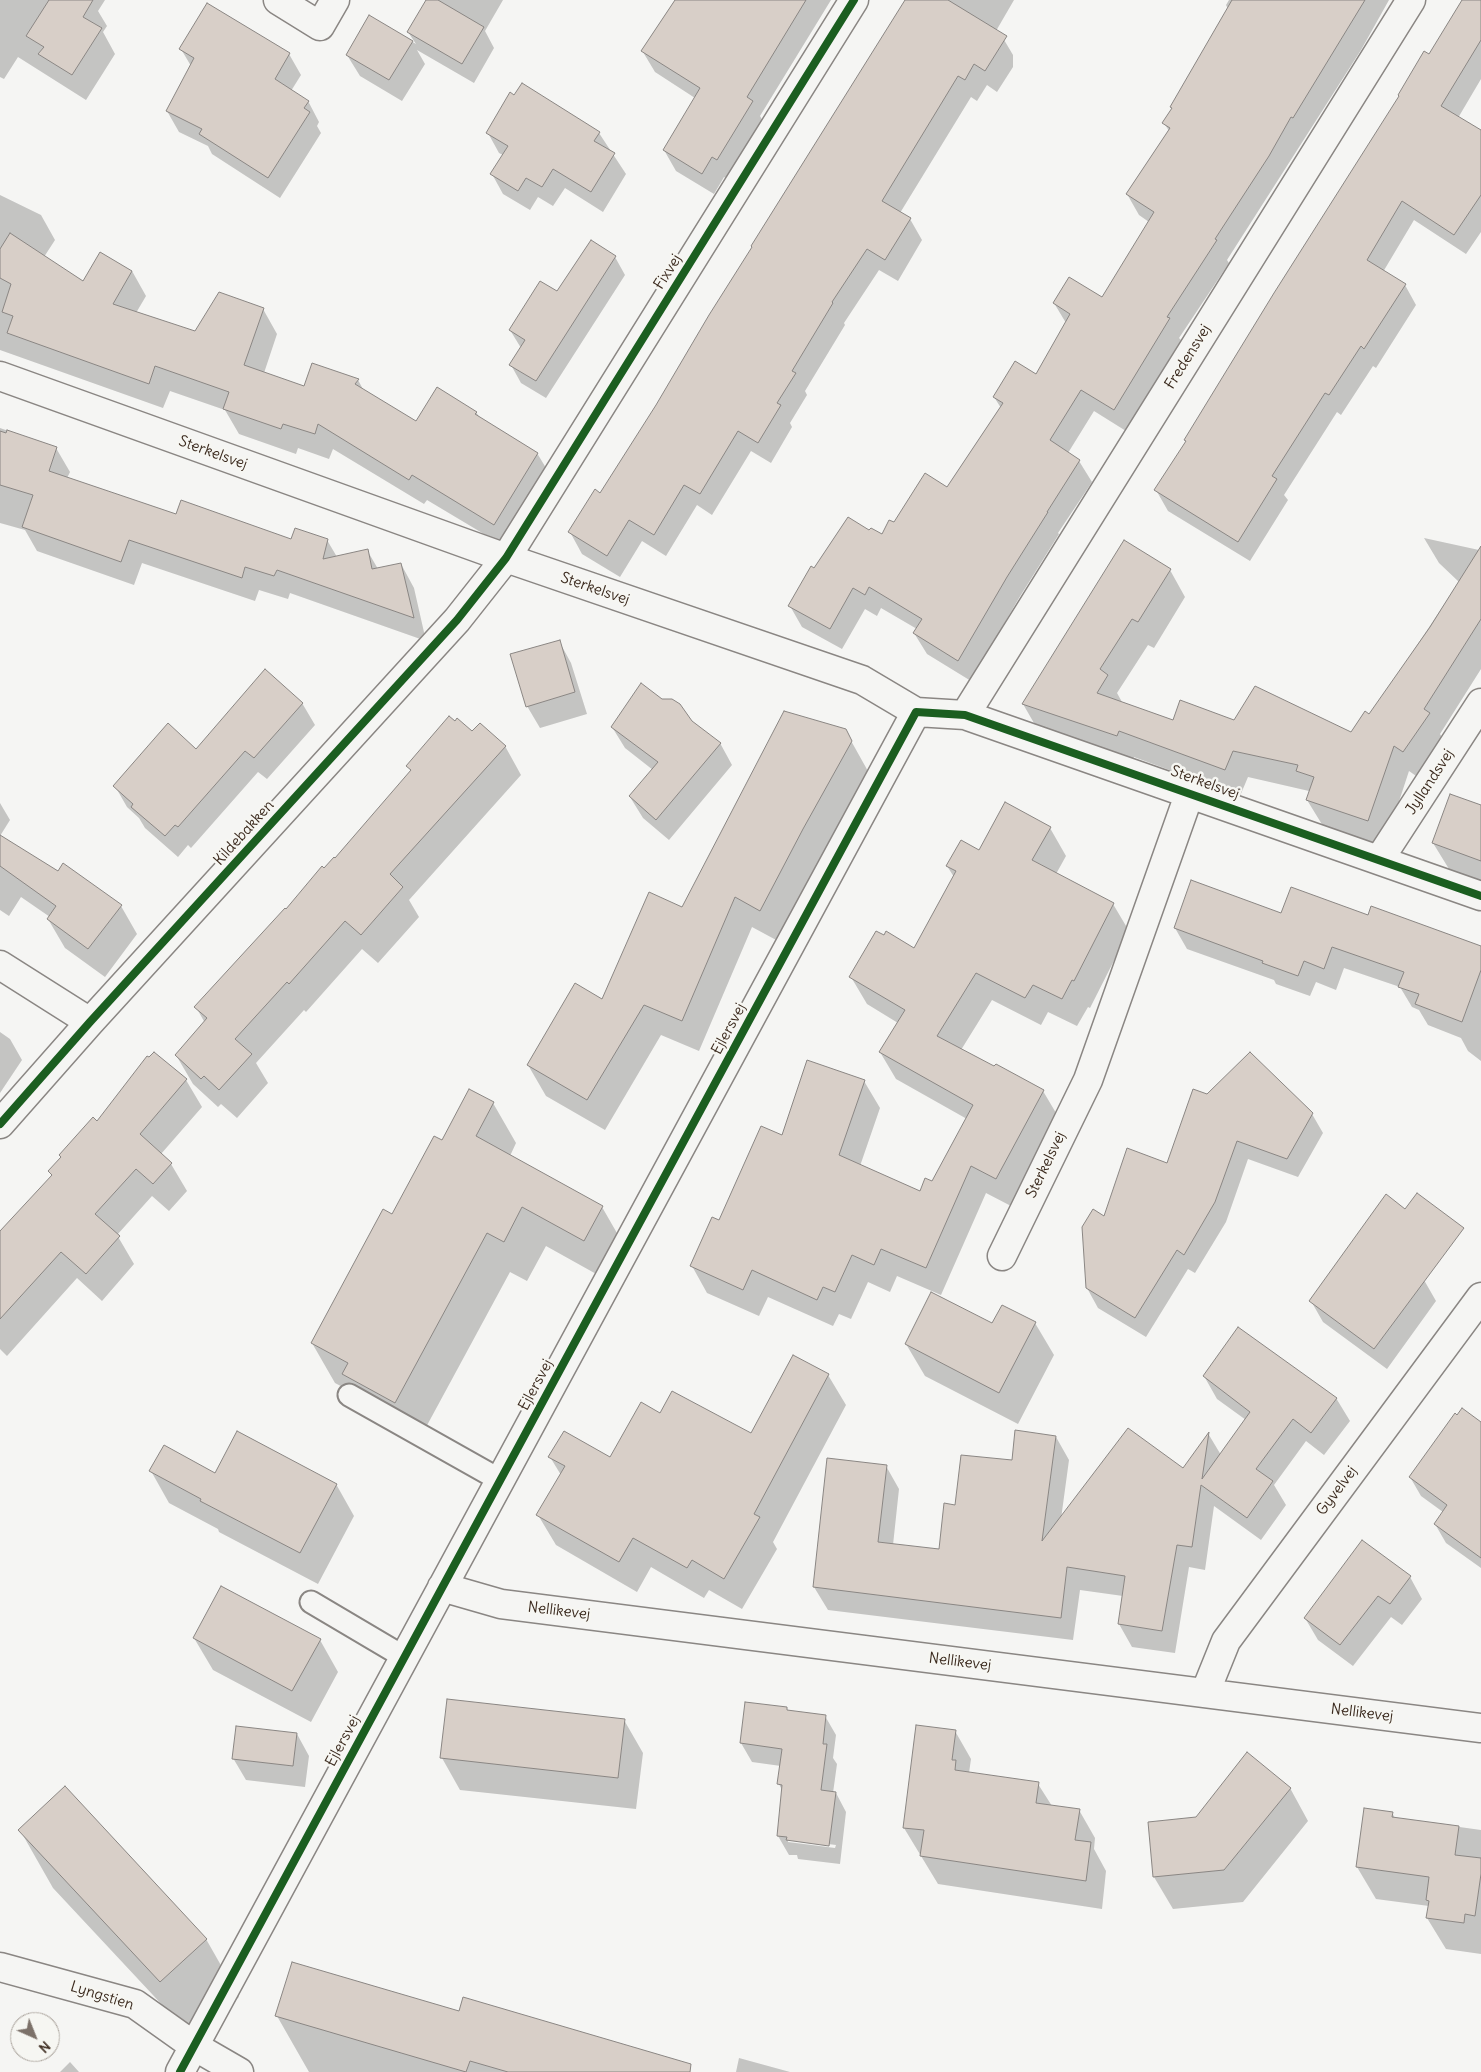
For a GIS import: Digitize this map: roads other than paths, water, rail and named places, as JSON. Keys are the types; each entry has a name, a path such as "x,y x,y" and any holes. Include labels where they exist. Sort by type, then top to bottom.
{"street":[{"path":"278,0 320,26 335,0"},
{"name":"Fixvej","path":"506,558 854,0"},
{"name":"Fredensvej","path":"965,714 1411,0"},
{"name":"Sterkelsvej","path":"0,376 506,558 862,680 916,712 965,714 1481,896"},
{"name":"Kildebakken","path":"0,1124 90,1022 457,620 506,558"},
{"name":"Jyllandsvej","path":"1379,860 1481,703"},
{"name":"Ejlersvej","path":"180,2072 916,712"},
{"name":"Sterkelsvej","path":"1002,1256 1088,1080 1190,792"},
{"path":"0,964 90,1022"},
{"name":"Gyvelvej","path":"1205,1693 1226,1641 1481,1297"},
{"name":"Nellikevej","path":"442,1587 501,1604 1481,1728"},
{"name":"Lyngstien","path":"0,1967 135,2004 194,2046 239,2072"}],"lane":[{"path":"349,1395 500,1480"},
{"path":"311,1602 404,1657"}]}
